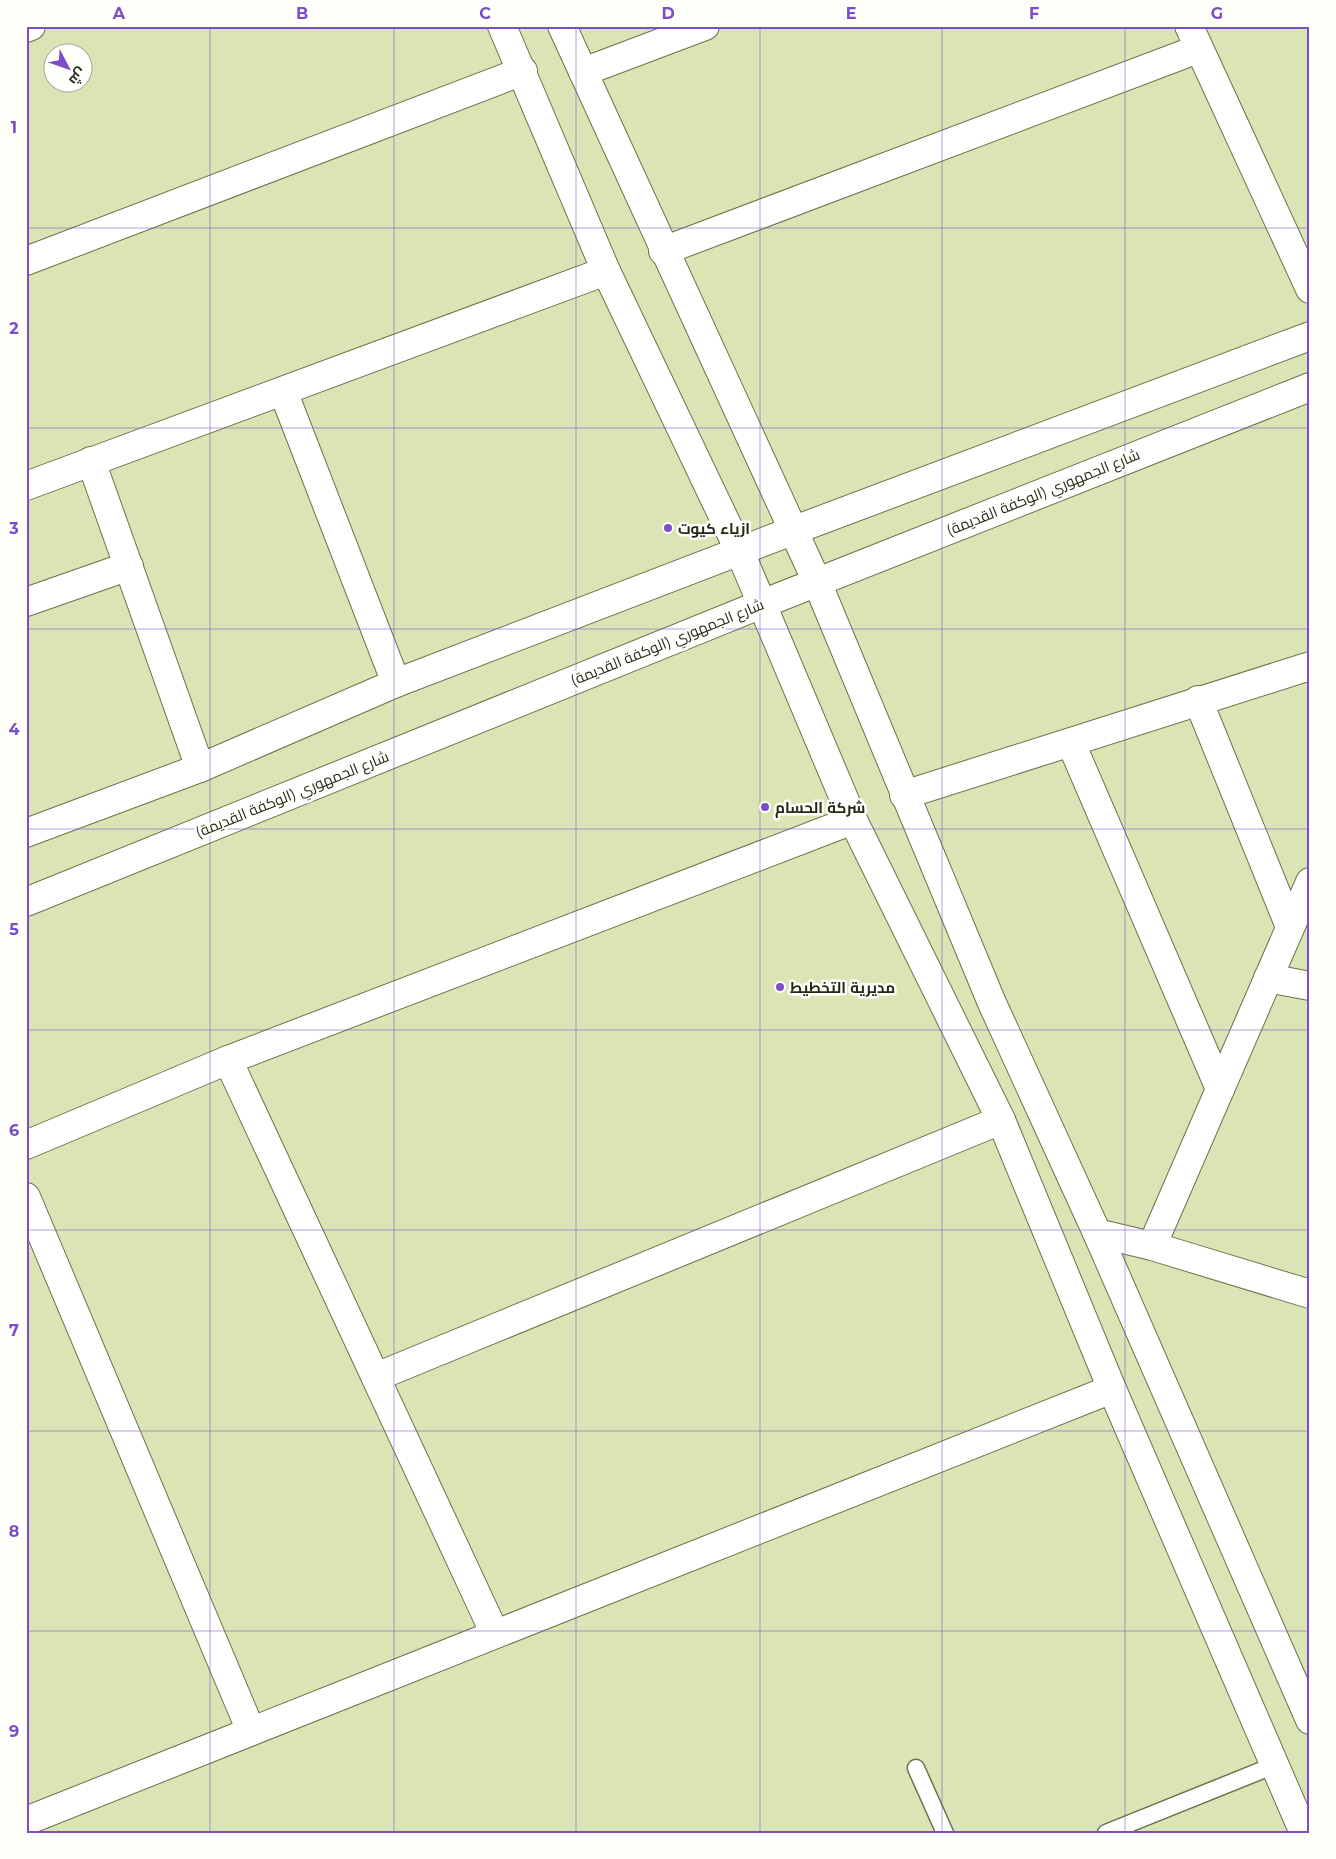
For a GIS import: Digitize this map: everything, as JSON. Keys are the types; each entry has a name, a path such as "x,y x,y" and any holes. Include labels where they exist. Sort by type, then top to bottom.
{"street":[{"path":"26,28 31,26"},
{"path":"502,26 523,71 606,271 740,552 852,820 1000,1120 1112,1389 1304,1833"},
{"path":"562,26 817,582 992,1003 1097,1233 1310,1720"},
{"path":"583,72 706,26"},
{"path":"664,251 1194,38 1310,289"},
{"path":"26,261 523,71"},
{"path":"26,486 606,271"},
{"path":"26,834 200,768 396,683 792,531 1310,336"},
{"name":"شارع الجمهوري (الوكفة القديمة)","path":"26,902 762,604 1310,386"},
{"path":"283,391 396,683"},
{"path":"91,461 200,768"},
{"path":"26,602 129,566"},
{"path":"904,795 1071,743 1198,700 1310,666"},
{"path":"1198,700 1290,927"},
{"path":"1071,743 1220,1089"},
{"path":"26,1145 228,1060 852,820"},
{"path":"1152,1246 1310,882"},
{"path":"1268,978 1310,986"},
{"path":"228,1060 495,1634"},
{"path":"376,1377 1000,1120"},
{"path":"26,1198 251,1731"},
{"path":"1097,1233 1152,1246 1310,1294"},
{"path":"26,1821 1112,1389"}],"lane":[{"path":"1106,1833 1274,1765"},
{"path":"916,1768 945,1833"}],"place":[{"name":"ازياء كيوت","path":"668,528"},
{"name":"شركة الحسام","path":"765,807"},
{"name":"مديرية التخطيط","path":"780,987"}]}
